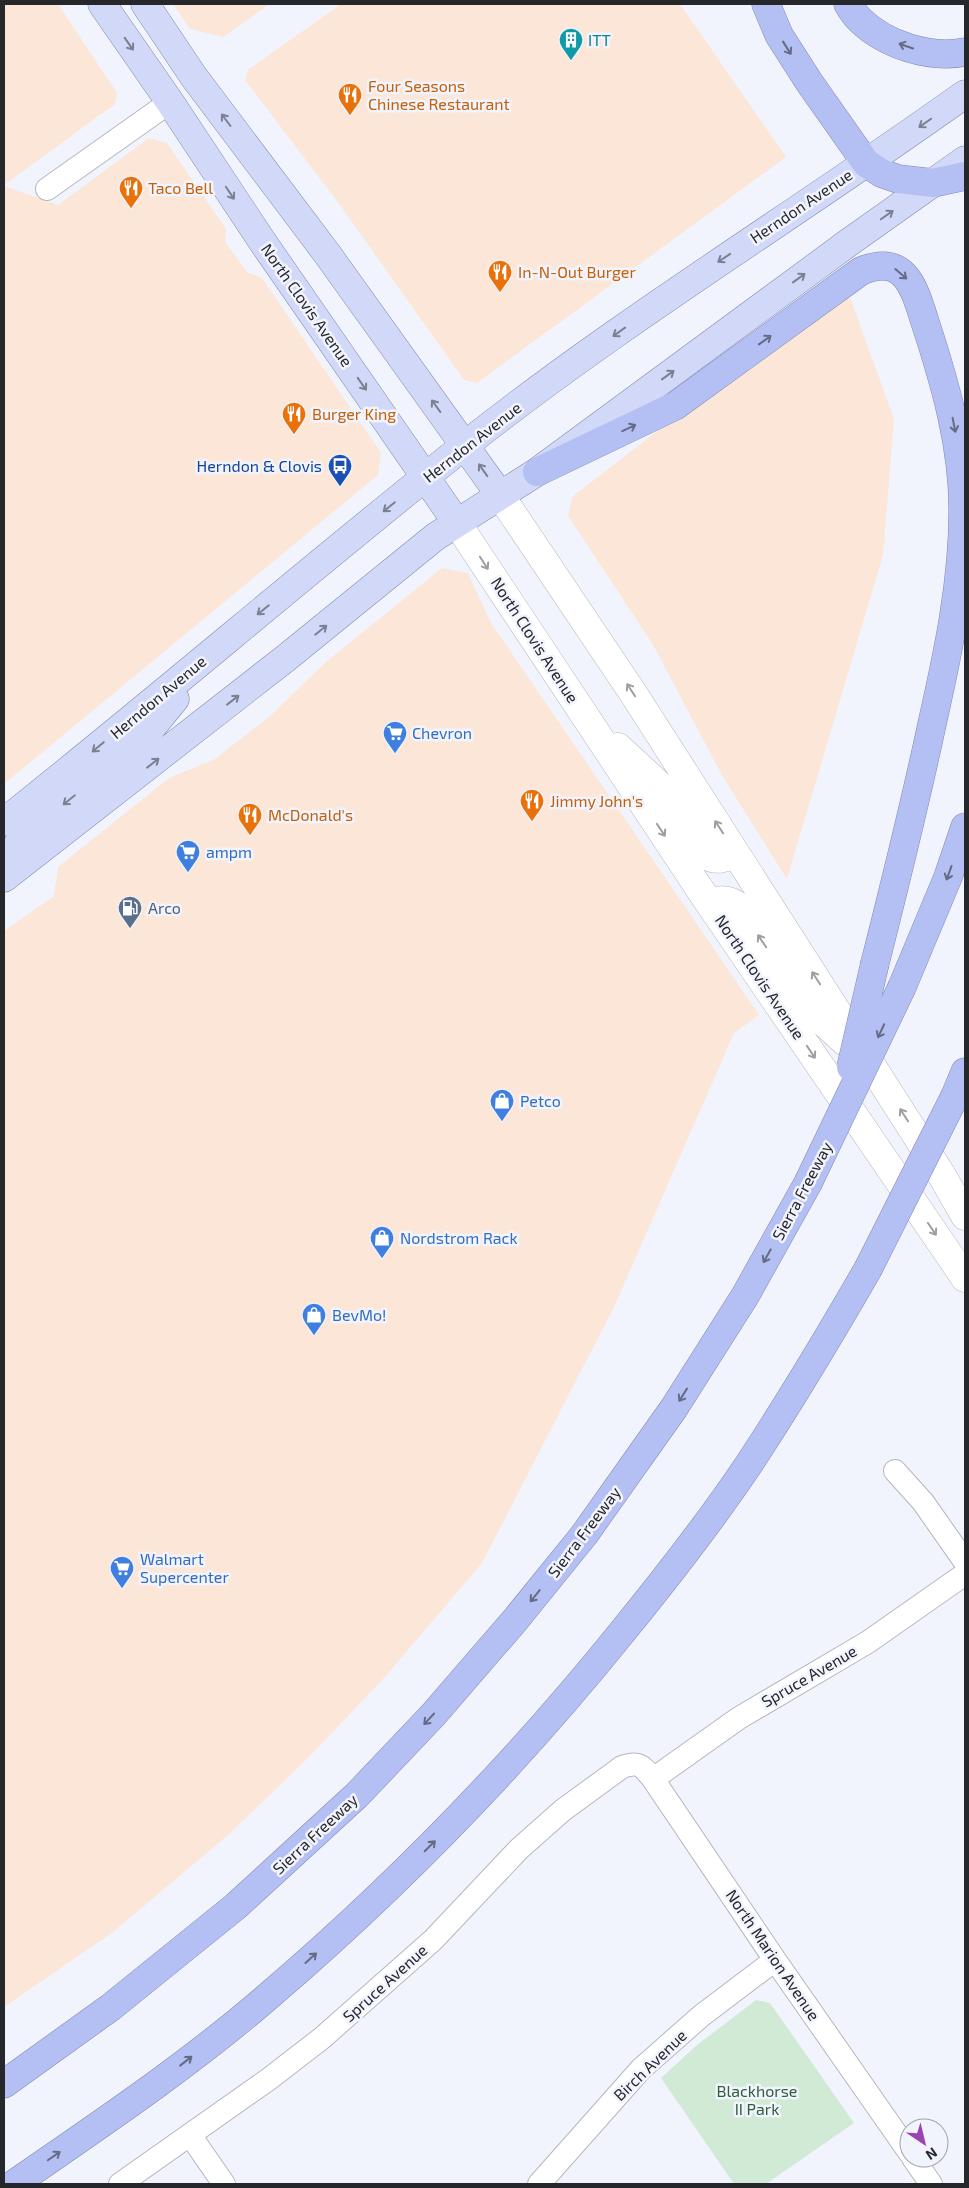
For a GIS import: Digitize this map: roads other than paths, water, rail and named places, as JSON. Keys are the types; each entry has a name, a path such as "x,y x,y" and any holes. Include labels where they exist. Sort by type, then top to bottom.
{"highway":[{"path":"766,4 779,35 808,82 866,163 881,173 898,179 933,183 965,176"},
{"path":"848,4 860,20 885,38 920,51 954,54 965,52"},
{"path":"537,472 675,406 861,271 875,266 892,267 904,274 912,287 923,316 955,426 963,509 959,576 953,629 909,829 839,1118"},
{"name":"Sierra Freeway","path":"4,2084 111,2007 236,1906 357,1795 433,1715 516,1619 584,1535 669,1416 745,1296 808,1183 902,987 948,878 965,827"},
{"path":"14,2184 145,2093 263,2001 376,1900 495,1781 588,1674 686,1550 747,1466 779,1416 868,1269 962,1083"}],"main road":[{"name":"North Clovis Avenue","path":"102,4 170,102 262,241 427,477 709,902 965,1278"},
{"path":"145,4 194,77 328,255 465,445 634,693 942,1174 965,1216"},
{"name":"Herndon Avenue","path":"4,822 465,445 658,302 866,163 965,94"},
{"path":"170,102 180,98 186,99 260,193 328,255"},
{"path":"5,877 286,658 430,541 537,472 848,242 965,160"},
{"path":"5,877 12,853 25,834 139,743 212,653"},
{"path":"587,719 658,784 706,854 716,860 736,854"},
{"path":"709,902 729,900 740,908 804,1004 874,1070"}],"street":[{"path":"46,188 170,102"},
{"path":"895,1471 923,1502 965,1562"},
{"name":"Spruce Avenue","path":"653,1779 739,1718 868,1642 965,1574"},
{"name":"Spruce Avenue","path":"120,2184 190,2136 322,2038 433,1940 520,1849 563,1810 622,1767 634,1763"},
{"name":"North Marion Avenue","path":"634,1763 642,1766 653,1779 775,1960 899,2138"},
{"name":"Birch Avenue","path":"539,2184 641,2069 701,2016 775,1960"},
{"path":"190,2136 224,2184"},
{"path":"920,2168 931,2184"}],"place":[{"name":"ITT","path":"571,61"},
{"name":"Four Seasons Chinese Restaurant","path":"350,116"},
{"name":"Taco Bell","path":"131,209"},
{"name":"In-N-Out Burger","path":"500,293"},
{"name":"Burger King","path":"294,435"},
{"name":"Herndon & Clovis","path":"340,487"},
{"name":"Chevron","path":"395,754"},
{"name":"Jimmy John's","path":"532,822"},
{"name":"McDonald's","path":"250,836"},
{"name":"ampm","path":"188,873"},
{"name":"Arco","path":"130,929"},
{"name":"Petco","path":"502,1122"},
{"name":"Nordstrom Rack","path":"382,1259"},
{"name":"BevMo!","path":"314,1336"},
{"name":"Walmart Supercenter","path":"122,1589"}],"park label":[{"name":"Blackhorse II Park","path":"757,2100"}]}
